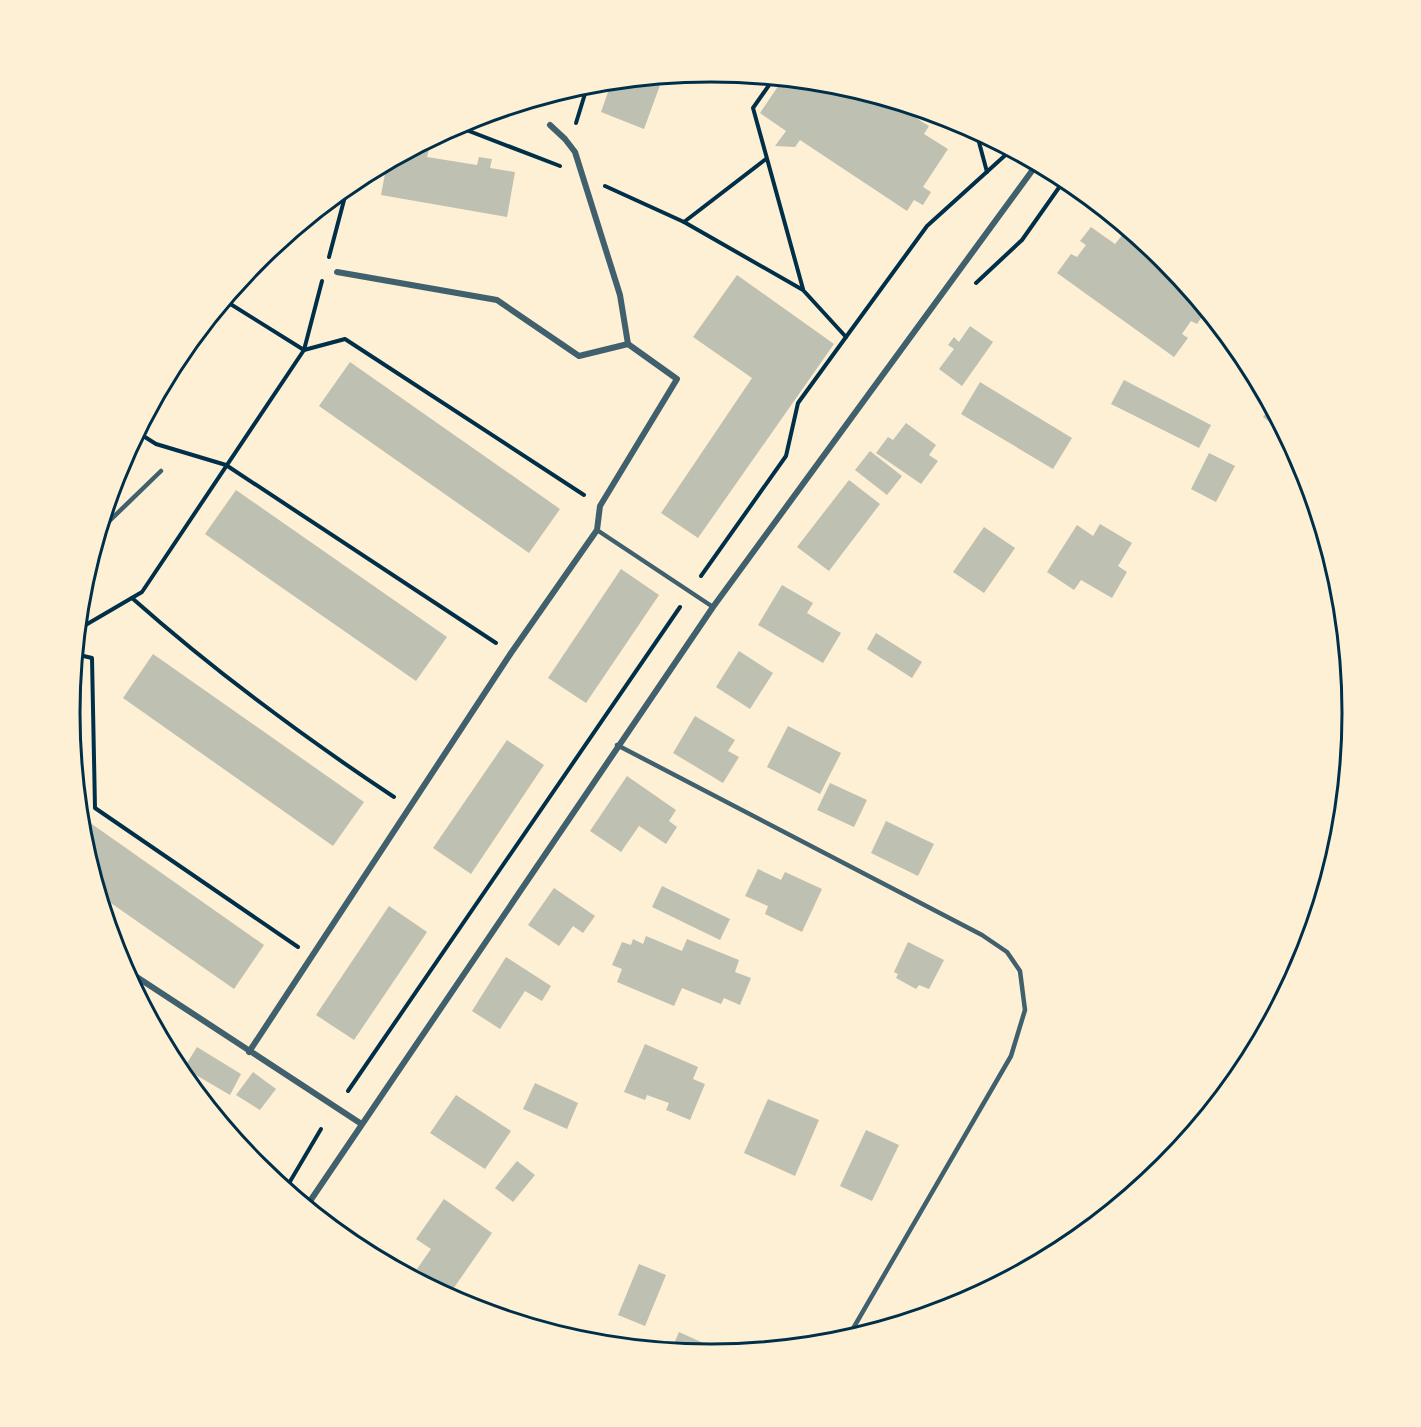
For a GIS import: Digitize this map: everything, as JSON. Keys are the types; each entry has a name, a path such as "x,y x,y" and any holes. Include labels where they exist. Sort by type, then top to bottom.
{"street":[{"path":"249,1053 511,653 597,530 600,506 677,379 628,344 620,295 575,152 550,125"},
{"path":"310,1201 712,607 1032,171"},
{"path":"337,272 497,300 579,356 628,344"},
{"path":"138,978 360,1124"}],"lane":[{"path":"110,520 161,471"},
{"path":"597,530 712,607"},
{"path":"617,745 982,935 1006,952 1020,971 1025,1010 1011,1056 854,1328"}],"path":[{"path":"769,86 753,108 803,290"},
{"path":"469,131 583,175 684,222 803,290 846,337"},
{"path":"979,143 987,172"},
{"path":"701,576 786,456 798,403 927,226 1005,156"},
{"path":"684,222 766,159"},
{"path":"974,285 1022,240 1059,188"},
{"path":"328,259 344,200"},
{"path":"86,625 142,592 304,350 326,269"},
{"path":"230,304 304,350 345,339 600,506"},
{"path":"144,436 156,444 226,465 511,653"},
{"path":"132,598 163,626 346,765 409,807"},
{"path":"348,1091 682,604"},
{"path":"83,656 92,658 95,808 313,957"},
{"path":"289,1183 321,1129"}],"building":[{"path":"660,85 644,129 601,112 608,91"},
{"path":"778,87 834,95 913,116 929,126 924,134 948,149 923,187 931,192 923,205 914,200 907,211 800,140 795,147 775,146 786,131 760,113"},
{"path":"429,149 427,157 477,165 479,157 492,159 490,168 515,172 507,217 381,195 385,173"},
{"path":"1091,227 1115,244 1122,235 1157,267 1202,317 1197,324 1191,321 1182,334 1188,338 1174,357 1057,273 1071,254 1077,257 1086,245 1080,241"},
{"path":"737,275 834,344 698,538 661,513 752,378 693,337"},
{"path":"970,326 993,342 962,386 939,369 954,349 948,345 954,337 959,342"},
{"path":"350,362 560,509 529,553 319,406"},
{"path":"1124,380 1211,425 1199,448 1111,404"},
{"path":"980,382 1072,438 1053,469 961,414"},
{"path":"906,423 936,445 929,455 938,461 921,484 876,453 888,437 893,440"},
{"path":"870,451 902,476 887,495 855,470"},
{"path":"1209,453 1235,466 1216,502 1191,489"},
{"path":"849,480 880,504 829,571 797,547"},
{"path":"236,490 447,637 416,681 205,534"},
{"path":"1100,524 1132,543 1118,566 1127,572 1112,598 1081,580 1074,590 1047,572 1077,525 1093,536"},
{"path":"984,527 1015,548 984,593 953,572"},
{"path":"621,569 659,595 586,703 548,678"},
{"path":"782,585 813,603 807,613 841,633 823,663 758,625"},
{"path":"876,633 922,662 912,678 867,649"},
{"path":"739,651 773,673 750,709 716,687"},
{"path":"153,654 364,802 333,846 123,698"},
{"path":"695,716 735,740 728,751 739,757 723,783 673,753"},
{"path":"788,726 841,753 820,794 767,767"},
{"path":"507,740 544,765 471,874 433,848"},
{"path":"627,776 676,810 669,821 677,827 666,844 639,826 621,852 590,831"},
{"path":"830,783 867,800 854,827 817,810"},
{"path":"886,821 934,844 918,876 871,853"},
{"path":"90,822 264,945 234,989 108,901"},
{"path":"758,869 781,880 785,872 822,889 802,932 765,914 768,906 745,896"},
{"path":"662,886 730,919 720,940 652,907"},
{"path":"554,888 595,916 583,933 573,926 559,946 528,925"},
{"path":"389,906 427,932 354,1040 316,1015"},
{"path":"646,936 682,951 687,939 739,960 735,972 751,978 740,1005 724,998 721,1004 682,988 674,1006 617,982 622,969 612,965 622,942 631,945 633,939 643,944"},
{"path":"908,942 944,960 929,989 919,985 916,989 896,978 898,974 894,972"},
{"path":"506,957 551,986 542,1001 525,991 500,1029 472,1011"},
{"path":"645,1044 698,1067 693,1079 705,1084 690,1120 666,1110 669,1103 647,1095 645,1100 624,1092"},
{"path":"197,1047 241,1074 230,1095 192,1073 186,1064"},
{"path":"253,1072 276,1089 260,1110 236,1095"},
{"path":"535,1083 578,1103 567,1129 523,1109"},
{"path":"456,1095 511,1131 485,1169 430,1133"},
{"path":"768,1099 819,1120 795,1176 744,1153"},
{"path":"866,1130 899,1145 872,1201 840,1186"},
{"path":"517,1161 535,1175 513,1202 495,1188"},
{"path":"444,1199 492,1233 453,1289 417,1269 431,1249 416,1239"},
{"path":"639,1264 666,1275 645,1326 618,1315"},
{"path":"679,1332 705,1344 674,1343"}]}
